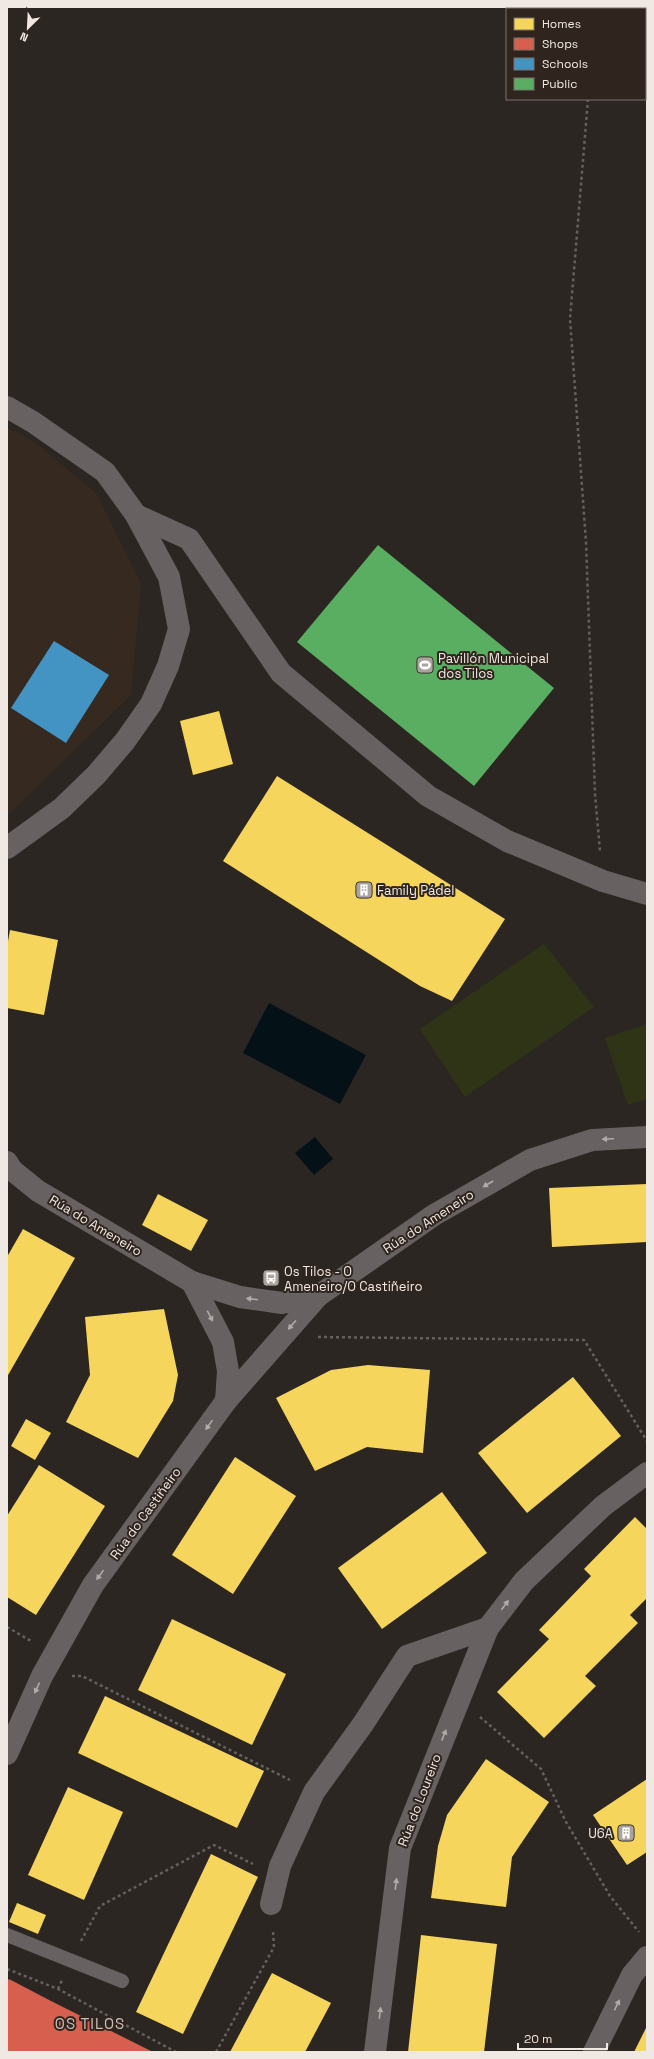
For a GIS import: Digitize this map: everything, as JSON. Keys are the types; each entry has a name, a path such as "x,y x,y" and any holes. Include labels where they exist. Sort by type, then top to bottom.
{"street":[{"path":"7,407 33,422 105,472 136,515 169,577 179,629 168,666 151,704 125,741 96,775 62,808 7,848"},
{"path":"136,515 188,539 281,673 428,796 507,841 603,881 647,894"},
{"name":"Rúa do Ameneiro","path":"9,1170 38,1191 192,1282 240,1297 282,1303 318,1296 434,1215 530,1160 592,1140 647,1137"},
{"path":"192,1282 223,1342 228,1371 226,1401"},
{"name":"Rúa do Castiñeiro","path":"7,1754 42,1676 93,1585 226,1401 318,1296"},
{"name":"Rúa do Loureiro","path":"375,2052 400,1848 488,1628 524,1581 603,1506 647,1473"},
{"path":"271,1904 280,1866 314,1792 362,1724 407,1656 488,1628"},
{"path":"594,2052 645,1946"}],"lane":[{"path":"7,1935 122,1981"}],"path":[{"path":"588,100 570,319 586,542 595,794 603,881"},
{"path":"321,1332 316,1337 584,1340 647,1441"},
{"path":"7,1627 36,1644 42,1676 82,1676 314,1792"},
{"path":"459,1698 541,1769 566,1822 610,1896 645,1946"},
{"path":"58,1989 70,1960 100,1906 214,1845 252,1864 280,1866"},
{"path":"216,2052 274,1947 271,1904"},
{"path":"7,1969 58,1989 176,2052"}],"shaded area":[{"path":"7,427 35,442 97,494 141,584 131,695 7,816"},
{"path":"269,1003 366,1055 340,1104 243,1053"},
{"path":"315,1137 333,1159 314,1175 295,1153"}],"green space":[{"path":"544,944 594,1007 465,1097 420,1029"},
{"path":"647,1024 647,1099 628,1105 605,1038"}],"building: Homes":[{"path":"219,711 233,764 193,775 180,721"},
{"name":"Family Pádel","path":"277,776 505,919 452,1001 420,986 223,861"},
{"path":"10,930 58,940 44,1015 7,1008 7,947"},
{"path":"647,1184 647,1242 552,1247 549,1188"},
{"path":"158,1194 208,1220 191,1251 142,1225"},
{"path":"23,1229 75,1258 7,1377 7,1257"},
{"path":"164,1309 178,1375 173,1401 138,1458 66,1422 90,1375 85,1317"},
{"path":"368,1365 430,1370 423,1453 367,1447 315,1471 276,1398 331,1370"},
{"path":"573,1377 621,1436 527,1513 478,1453"},
{"path":"26,1419 51,1433 35,1460 11,1446"},
{"path":"235,1457 296,1496 233,1594 172,1555"},
{"path":"39,1465 105,1506 36,1615 7,1597 7,1516"},
{"path":"442,1492 487,1553 382,1629 338,1568"},
{"path":"635,1517 647,1529 647,1598 630,1615 638,1623 585,1676 596,1686 544,1738 497,1692 549,1639 539,1630 591,1576 584,1569"},
{"path":"172,1619 286,1674 252,1745 138,1690"},
{"path":"105,1696 264,1771 237,1828 78,1753"},
{"path":"486,1759 549,1802 512,1857 506,1907 431,1898 438,1846 447,1815"},
{"name":"U6A","path":"647,1779 647,1852 627,1865 593,1815"},
{"path":"68,1787 123,1812 84,1900 28,1875"},
{"path":"211,1854 258,1877 183,2034 136,2012"},
{"path":"17,1903 46,1915 38,1934 9,1922"},
{"path":"421,1935 497,1944 484,2052 408,2052"},
{"path":"272,1973 331,2003 305,2052 230,2052"},
{"path":"647,2026 647,2052 634,2052"}],"building: Shops":[{"path":"9,1979 153,2052 7,2052 7,1982"}],"building: Schools":[{"path":"54,641 109,675 66,743 11,708"}],"building: Public":[{"name":"Pavillón Municipal dos Tilos","path":"378,545 554,688 474,786 297,642"}],"place":[{"name":"Pavillón Municipal dos Tilos","path":"425,665"},
{"name":"Family Pádel","path":"364,890"},
{"name":"Os Tilos - O Ameneiro/O Castiñeiro","path":"271,1278"},
{"name":"U6A","path":"626,1833"}],"district":[{"name":"OS TILOS","path":"90,2024"}]}
